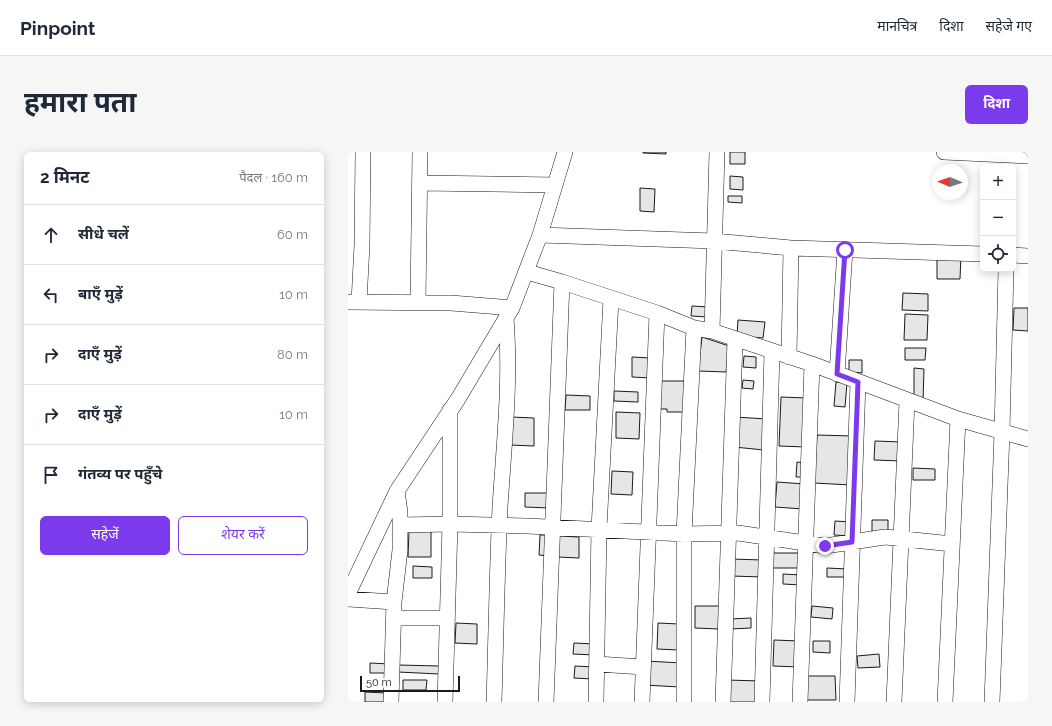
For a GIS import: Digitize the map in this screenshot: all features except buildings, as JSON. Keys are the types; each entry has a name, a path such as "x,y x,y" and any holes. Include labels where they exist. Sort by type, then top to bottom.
{"street":[{"path":"363,152 355,245 353,302 418,302 509,313"},
{"path":"418,302 420,152"},
{"path":"348,594 398,491 450,410 509,313 527,272 540,235 564,152"},
{"path":"712,331 717,152"},
{"path":"944,152 1028,156"},
{"path":"420,183 555,185"},
{"path":"540,235 714,241 791,248 980,254"},
{"path":"789,357 791,248"},
{"path":"837,374 845,250"},
{"path":"1016,255 1028,256"},
{"path":"527,272 657,313 694,328 712,331 812,364 958,419 1028,439"},
{"path":"992,702 1002,432 1006,272"},
{"path":"546,702 562,282"},
{"path":"596,702 599,529 611,299"},
{"path":"494,702 499,526 507,387 509,313"},
{"path":"642,702 657,313"},
{"path":"684,702 684,534 694,328"},
{"path":"723,702 736,340"},
{"path":"762,702 772,352"},
{"path":"800,702 812,364"},
{"path":"847,702 858,382"},
{"path":"894,702 907,401"},
{"path":"445,702 450,524 450,410"},
{"path":"945,702 958,419"},
{"path":"392,702 394,602 399,570 400,525 398,491"},
{"path":"400,525 450,524 599,529 684,534 729,533 825,546 874,538 952,544"},
{"path":"348,599 394,602"},
{"path":"394,618 448,618"},
{"path":"597,664 643,667"}],"route":[{"path":"825,546 852,542 858,382 837,374 845,250"}]}
